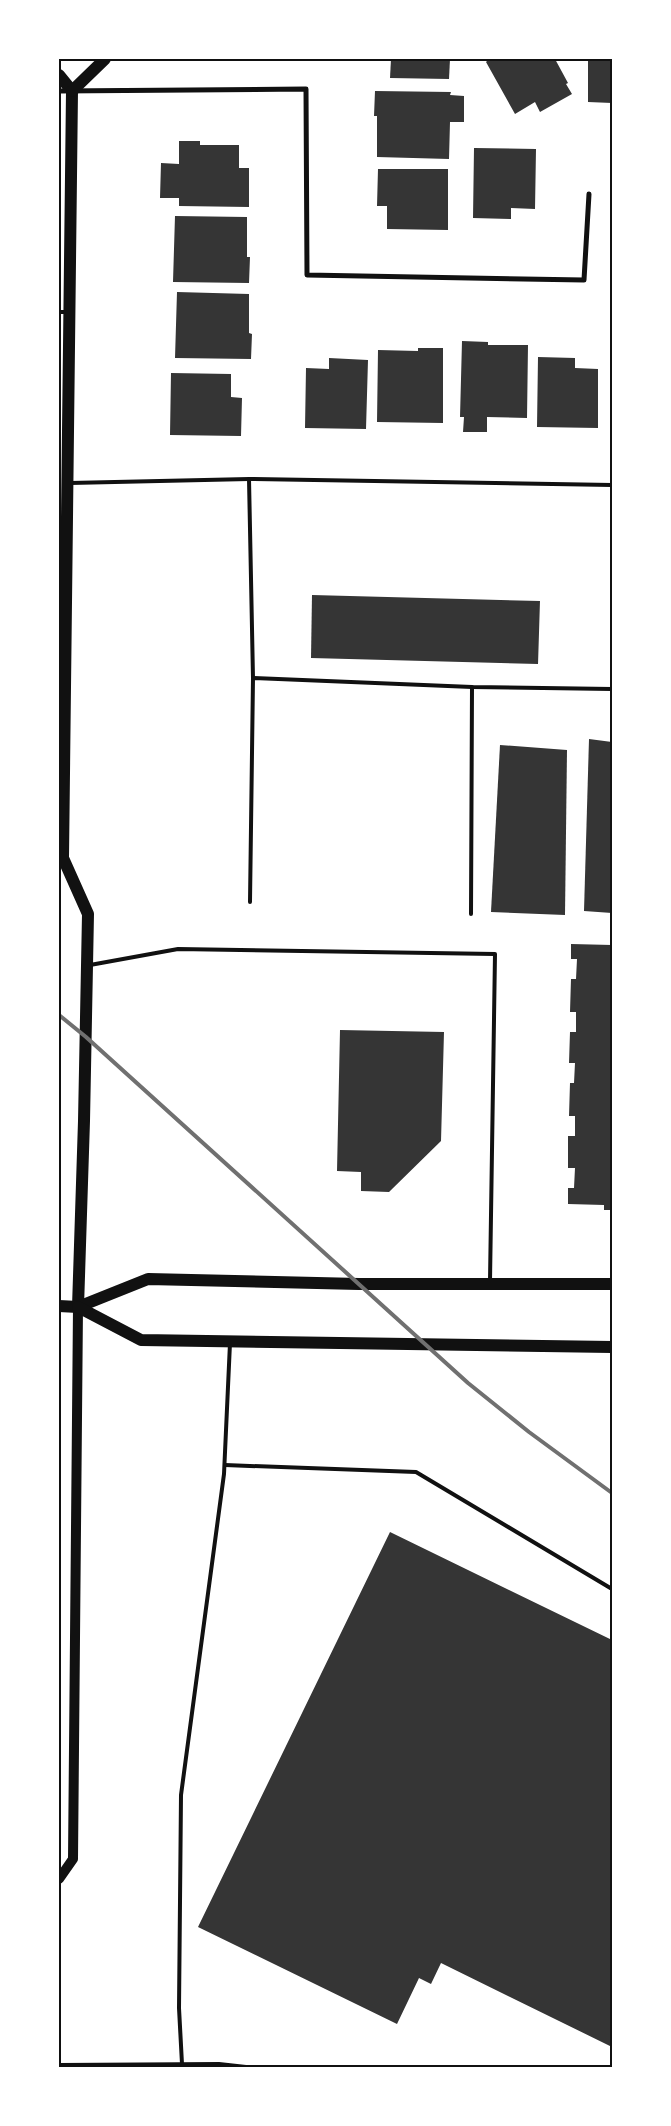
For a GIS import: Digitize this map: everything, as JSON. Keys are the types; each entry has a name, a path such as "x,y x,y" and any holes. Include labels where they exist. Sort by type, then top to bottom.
{"main road":[{"path":"65,91 105,59"},
{"path":"59,75 65,91 64,312 69,483 60,859 88,914 78,1307 72,1859 59,1879"},
{"path":"78,1307 148,1279 359,1284 612,1284"},
{"path":"59,1306 78,1307 141,1340 612,1347"}],"street":[{"path":"65,91 306,89 307,275 584,280 589,194"}],"lane":[{"path":"249,479 253,678 250,902"},
{"path":"69,483 249,479 612,485"},
{"path":"253,678 472,687 612,689"},
{"path":"471,914 472,687"},
{"path":"88,965 178,949 495,954 490,1284"},
{"path":"182,2064 179,2008 181,1795 225,1465 230,1341"},
{"path":"225,1465 416,1472 612,1589"},
{"path":"59,2065 220,2064 246,2067"}],"building":[{"path":"391,59 450,59 449,79 390,78"},
{"path":"487,59 555,59 572,94 540,112 535,102 515,114 486,62"},
{"path":"588,59 612,59 612,103 588,102"},
{"path":"375,91 451,92 450,95 464,96 464,122 450,122 449,159 377,157 377,116 374,116"},
{"path":"179,141 200,141 200,145 239,145 239,168 249,168 249,207 179,206 179,198 160,198 161,163 179,164"},
{"path":"474,148 536,149 535,209 511,208 511,219 473,218"},
{"path":"378,169 448,169 448,230 387,229 387,206 377,206"},
{"path":"175,216 247,217 247,257 250,257 249,283 173,282"},
{"path":"177,292 249,294 249,333 252,334 251,359 175,358"},
{"path":"462,341 488,342 488,345 528,345 527,418 487,417 487,432 463,432 464,417 460,417"},
{"path":"418,348 443,348 443,423 377,422 378,350 418,351"},
{"path":"538,357 575,358 575,368 598,369 598,428 537,427"},
{"path":"329,358 368,360 366,429 305,428 306,368 329,369"},
{"path":"171,373 231,374 231,397 242,398 241,436 170,435"},
{"path":"312,595 540,601 538,664 311,658"},
{"path":"589,739 612,742 612,913 584,911"},
{"path":"500,745 567,750 565,915 491,912"},
{"path":"571,944 612,945 612,1210 604,1210 604,1205 568,1204 568,1188 574,1188 575,1168 568,1168 568,1136 575,1136 575,1116 569,1116 570,1083 574,1083 575,1063 569,1063 570,1032 576,1032 576,1012 570,1012 571,979 576,979 577,959 571,959"},
{"path":"340,1030 444,1032 441,1141 389,1192 361,1191 361,1172 337,1171"},
{"path":"390,1532 612,1640 612,2047 441,1963 431,1984 419,1978 397,2024 198,1927"}],"railway":[{"path":"59,1015 86,1037 468,1383 529,1432 612,1493"}]}
